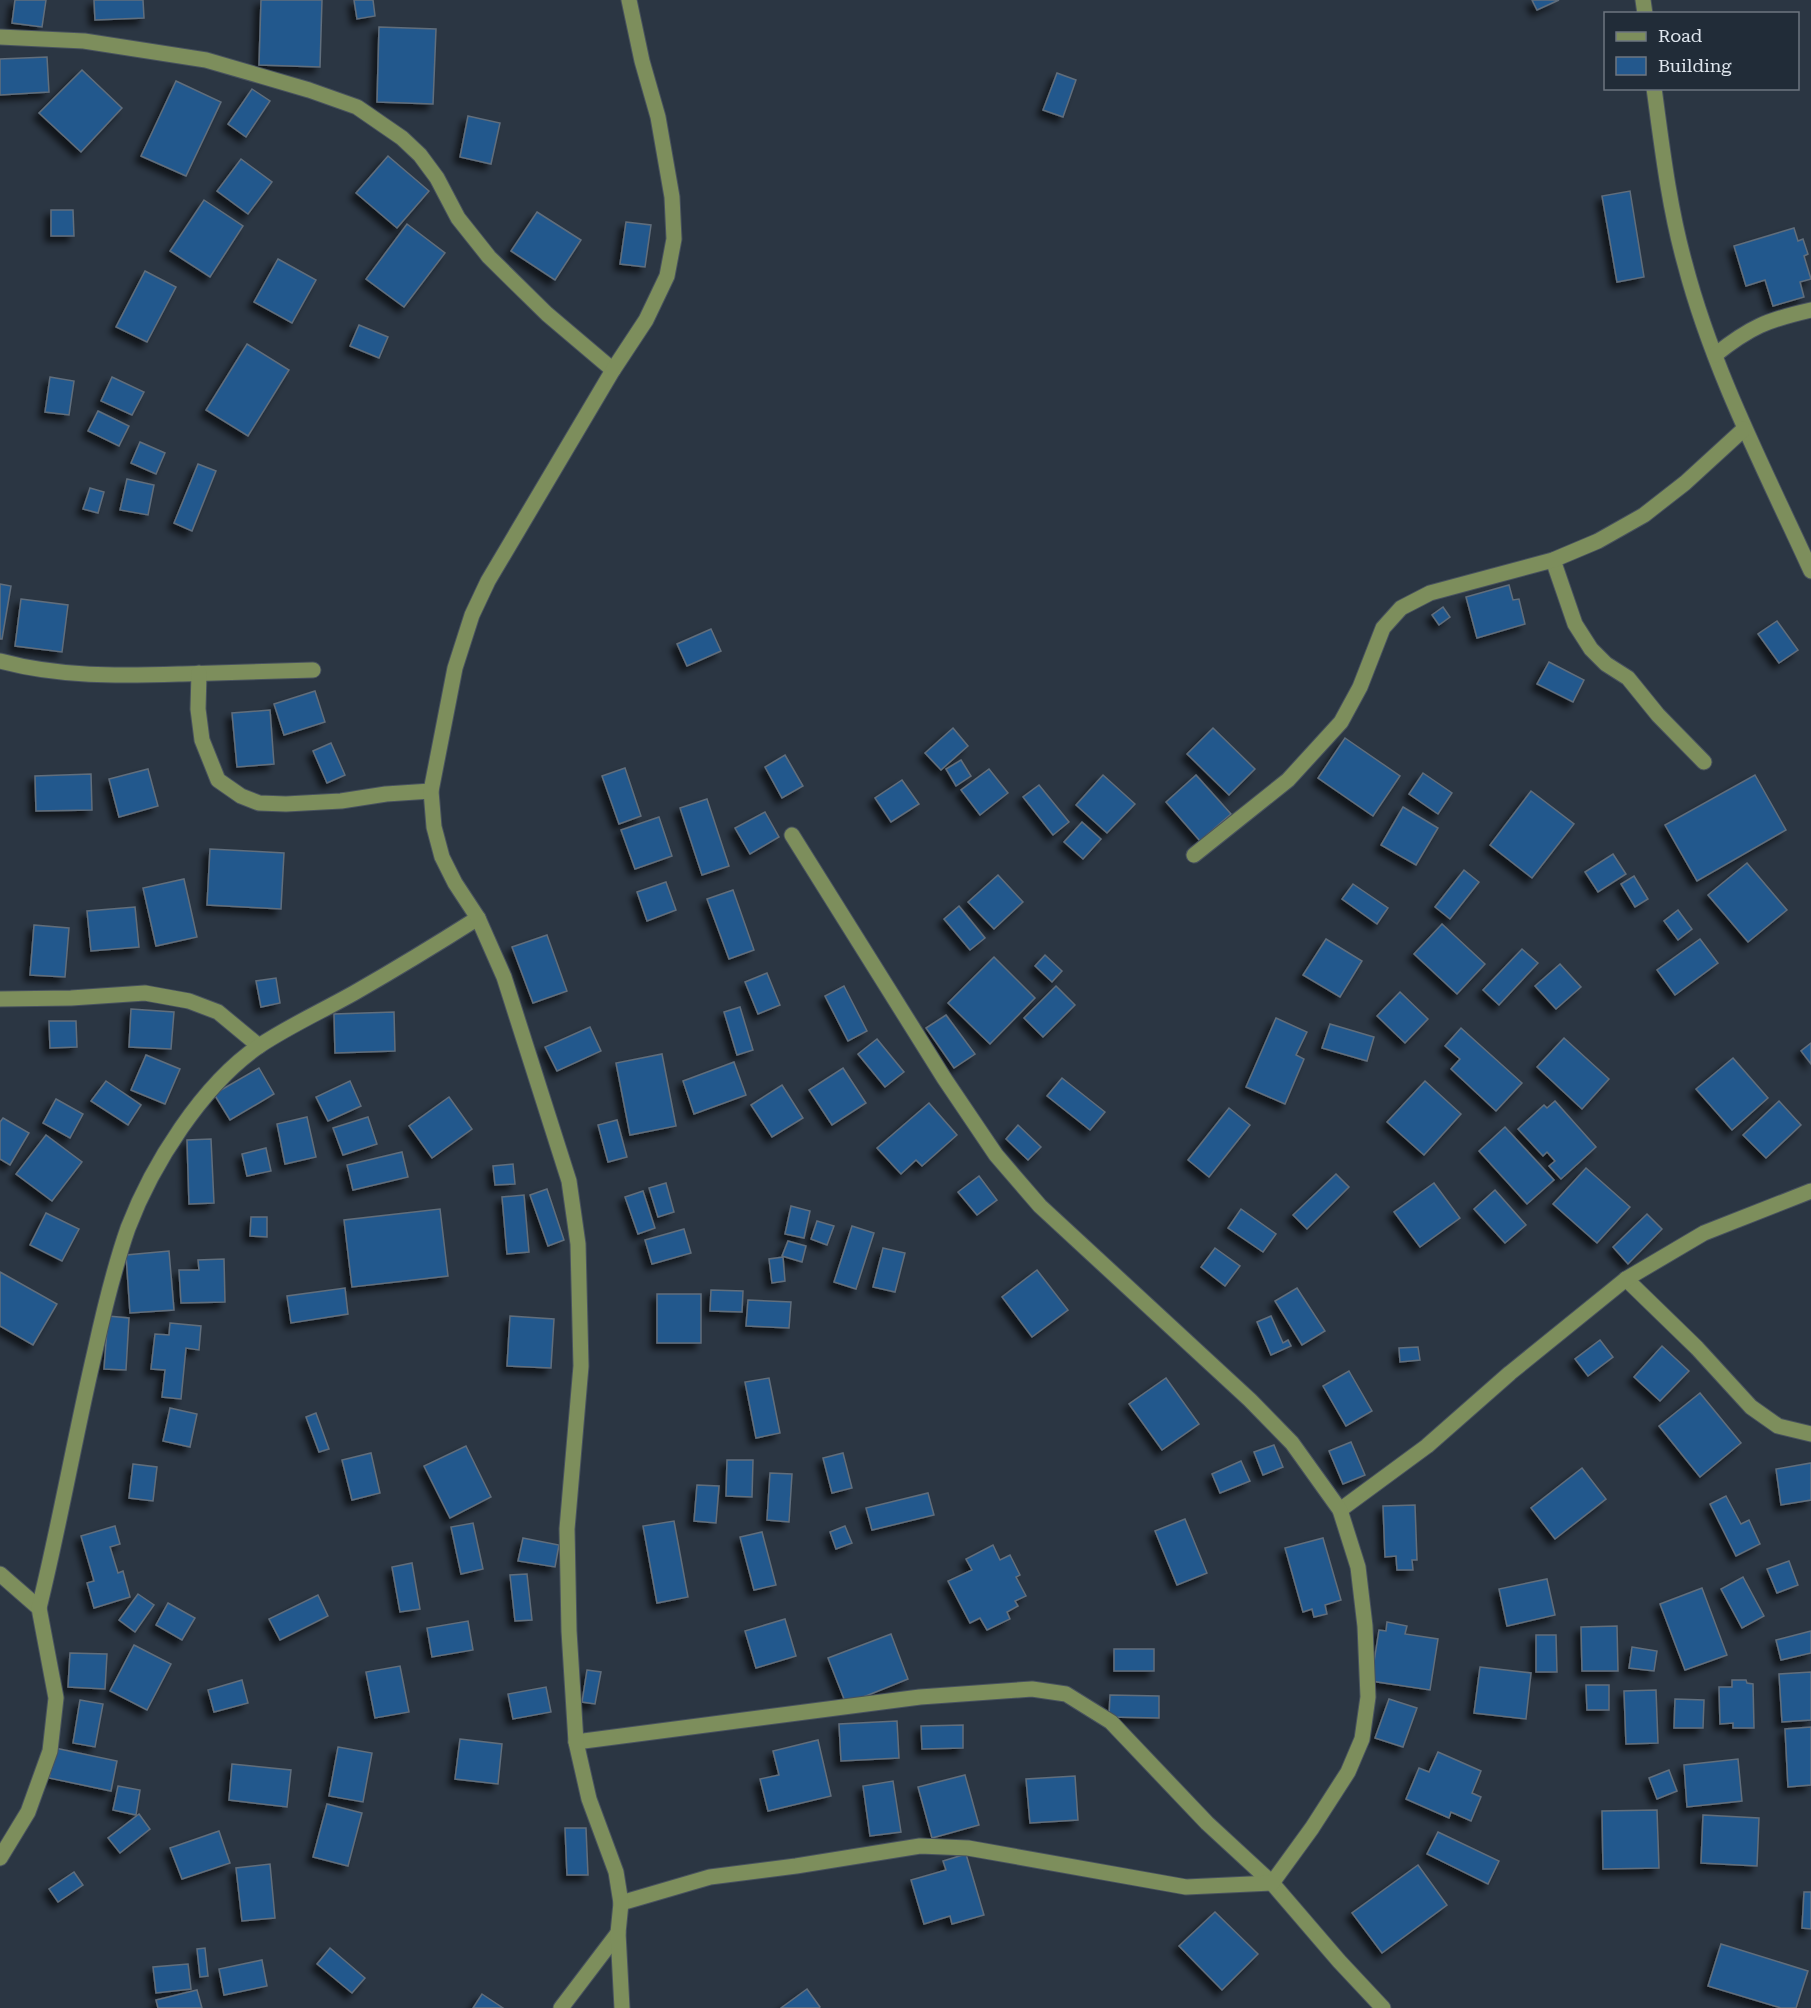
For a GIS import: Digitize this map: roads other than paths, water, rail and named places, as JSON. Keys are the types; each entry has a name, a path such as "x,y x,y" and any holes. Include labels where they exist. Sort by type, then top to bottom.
{"street":[{"path":"622,2008 618,1933 621,1903 616,1872 589,1799 576,1742 569,1631 567,1528 580,1366 578,1244 569,1181 504,977 478,918 455,883 442,857 434,827 431,790 455,668 472,615 488,581 613,370 646,320 667,276 674,239 672,196 657,117 629,0"},
{"path":"0,37 84,41 206,60 309,90 357,107 402,138 420,155 438,178 458,218 489,257 547,314 613,370"},
{"path":"1654,90 1684,264 1715,355 1744,429 1811,571"},
{"path":"1715,355 1740,334 1760,324 1811,310"},
{"path":"1194,855 1288,780 1341,722 1360,687 1383,628 1401,608 1430,593 1553,560 1598,541 1644,515 1685,483 1744,429"},
{"path":"1553,560 1575,624 1591,649 1606,664 1628,678 1658,715 1704,762"},
{"path":"0,661 21,667 78,674 314,670"},
{"path":"199,673 198,709 201,740 218,780 241,796 259,803 286,804 341,801 431,790"},
{"path":"792,836 925,1048 996,1155 1040,1206 1250,1400 1292,1443 1340,1510 1358,1567 1365,1626 1368,1697 1362,1739 1348,1772 1312,1828 1272,1883"},
{"path":"0,1858 28,1812 50,1751 56,1698 39,1608 98,1339 128,1228 148,1185 170,1144 215,1084 259,1046 412,960 478,918"},
{"path":"0,999 70,998 145,993 189,1001 218,1012 259,1046"},
{"path":"1340,1510 1427,1446 1510,1373 1626,1279 1704,1233 1811,1191"},
{"path":"1626,1279 1697,1348 1752,1407 1778,1426 1811,1434"},
{"path":"0,1574 39,1608"},
{"path":"576,1742 920,1697 1032,1689 1066,1694 1111,1722 1207,1823 1272,1883 1383,2008"},
{"path":"621,1903 710,1877 920,1846 968,1848 1186,1887 1272,1883"},
{"path":"561,2008 618,1933"}]}
